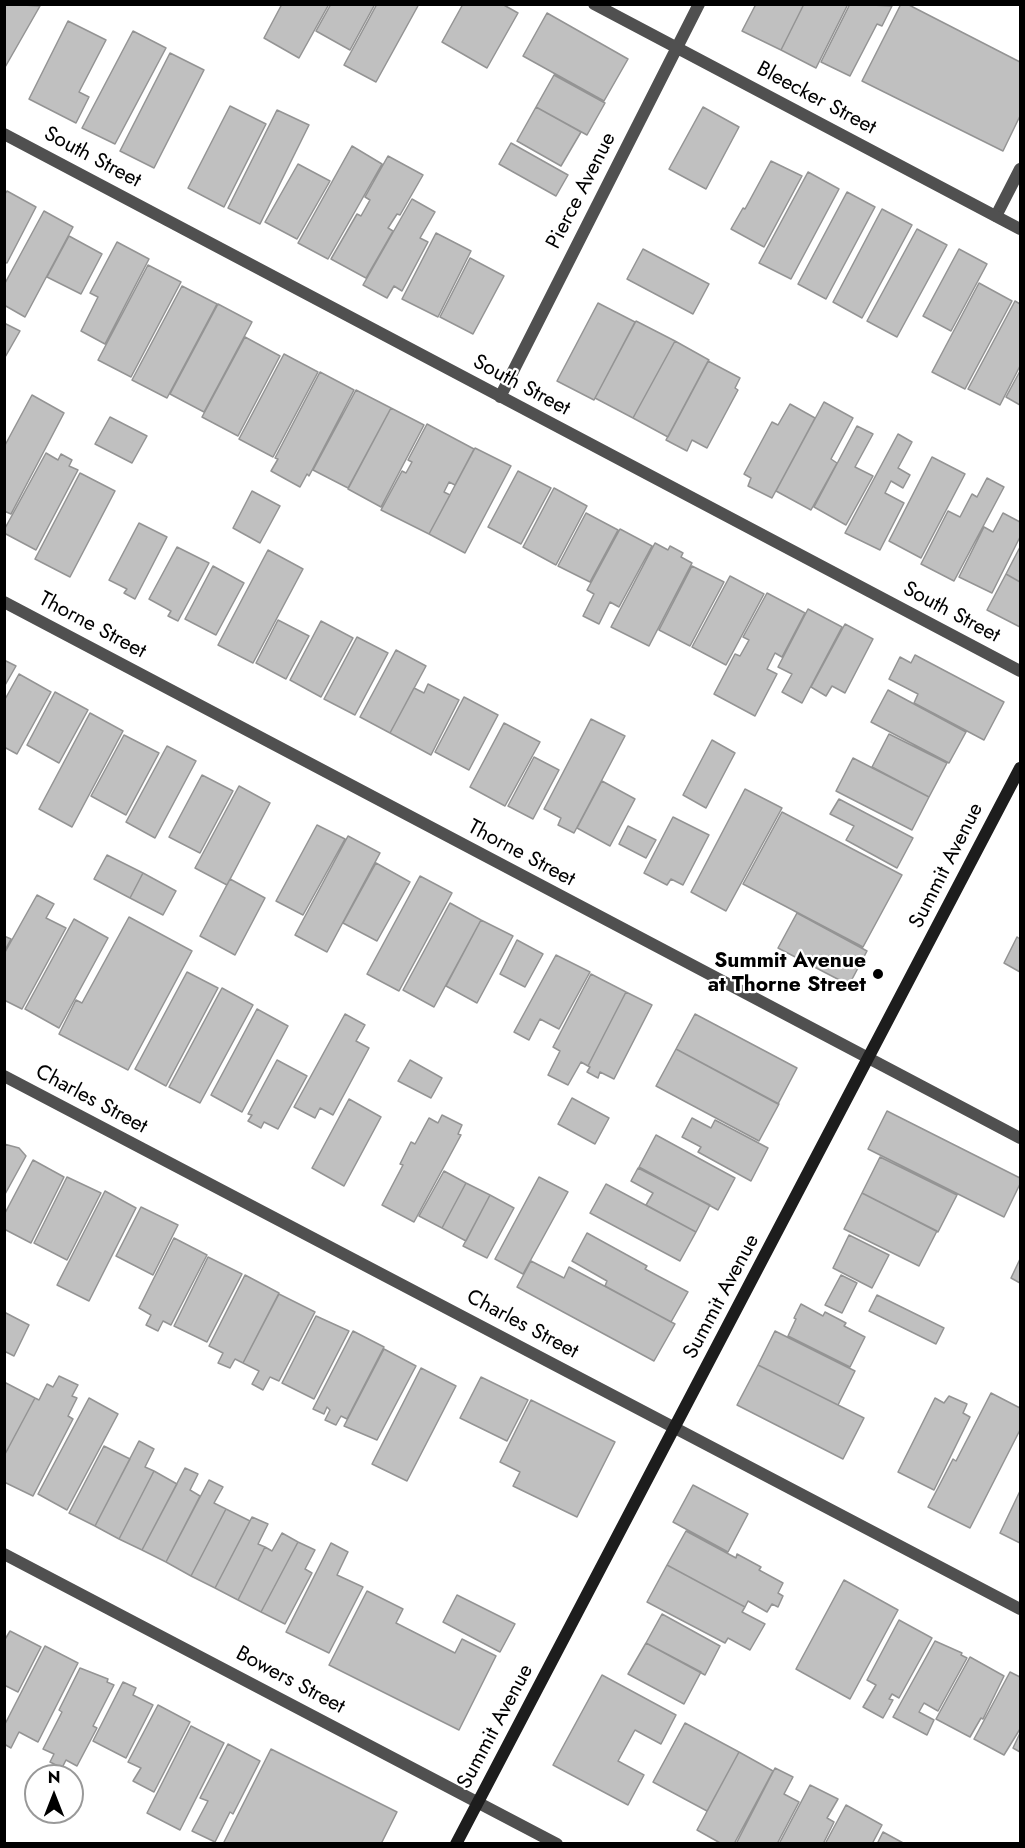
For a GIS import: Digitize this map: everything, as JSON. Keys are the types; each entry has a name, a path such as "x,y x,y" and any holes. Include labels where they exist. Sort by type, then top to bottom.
{"street":[{"name":"Bleecker Street","path":"594,4 1020,229"},
{"name":"Pierce Avenue","path":"500,397 699,4"},
{"name":"South Street","path":"4,134 1020,671"},
{"path":"996,216 1020,169"},
{"name":"Thorne Street","path":"4,602 1020,1138"},
{"name":"Summit Avenue","path":"456,1844 1020,768"},
{"name":"Charles Street","path":"4,1076 1020,1609"},
{"name":"Bowers Street","path":"4,1554 556,1844"}],"building":[{"path":"282,4 329,4 299,58 264,38"},
{"path":"331,4 375,4 350,50 316,31"},
{"path":"377,4 419,4 376,82 344,65"},
{"path":"463,4 502,4 518,13 487,68 442,42"},
{"path":"756,4 804,4 781,50 742,31"},
{"path":"804,4 848,4 816,68 781,50"},
{"path":"850,4 892,6 882,26 877,24 850,76 821,62"},
{"path":"901,4 907,4 1020,62 1020,116 1003,151 862,81"},
{"path":"4,5 40,6 4,69"},
{"path":"547,13 628,59 604,101 523,56"},
{"path":"68,21 106,40 79,92 89,97 76,123 29,99"},
{"path":"133,31 166,48 115,144 82,128"},
{"path":"170,53 204,70 154,168 120,151"},
{"path":"554,75 605,103 587,135 536,107"},
{"path":"230,106 266,124 224,207 188,188"},
{"path":"536,107 581,132 561,166 517,141"},
{"path":"703,107 739,127 706,189 669,169"},
{"path":"277,110 309,125 260,224 228,208"},
{"path":"511,143 568,175 556,196 499,164"},
{"path":"352,146 382,164 328,259 298,243"},
{"path":"388,156 423,175 400,215 397,214 388,228 393,231 366,278 331,259 357,214 361,216 370,200 365,197"},
{"path":"771,161 802,176 764,247 731,229 743,208 745,209"},
{"path":"298,164 330,181 297,239 265,222"},
{"path":"808,172 839,189 791,279 759,263"},
{"path":"7,191 36,207 7,263 4,262 4,195"},
{"path":"847,192 875,207 826,299 798,284"},
{"path":"412,199 435,212 420,238 428,242 402,291 394,286 387,298 363,285"},
{"path":"882,209 912,225 862,318 833,302"},
{"path":"44,211 73,227 25,317 4,305 4,285"},
{"path":"917,229 947,245 897,337 867,321"},
{"path":"436,233 471,251 438,317 402,299"},
{"path":"69,236 102,254 81,294 47,277"},
{"path":"117,242 149,259 105,344 81,331 98,297 90,293"},
{"path":"643,249 709,284 693,314 627,279"},
{"path":"959,249 987,264 951,331 923,316"},
{"path":"470,258 504,276 473,334 440,317"},
{"path":"148,265 181,282 131,377 98,360"},
{"path":"979,283 1012,301 965,389 932,372"},
{"path":"182,286 217,304 167,398 132,380"},
{"path":"1015,301 1020,304 1020,366 1000,405 968,389"},
{"path":"598,303 635,322 594,400 557,381"},
{"path":"218,304 252,322 204,412 170,394"},
{"path":"636,321 675,341 633,418 595,398"},
{"path":"4,323 20,331 4,359"},
{"path":"245,337 280,356 238,436 202,417"},
{"path":"675,341 709,360 668,437 633,418"},
{"path":"284,354 318,372 273,457 239,439"},
{"path":"708,361 740,378 735,388 738,390 707,448 692,440 687,451 666,440"},
{"path":"1020,371 1020,405 1006,397"},
{"path":"320,372 354,390 309,476 307,474 300,487 271,471 278,459 275,458"},
{"path":"356,390 391,408 348,488 313,470"},
{"path":"32,395 64,413 11,514 4,511 4,447"},
{"path":"824,402 853,418 831,459 837,463 811,510 776,491"},
{"path":"790,404 815,418 772,498 748,486 751,478 744,474 772,422 778,425"},
{"path":"391,408 424,425 381,507 348,489"},
{"path":"110,417 147,436 132,463 95,444"},
{"path":"427,424 474,449 455,485 449,482 444,492 450,495 429,534 381,510 402,471 406,473 412,462 408,460"},
{"path":"857,426 873,434 855,467 873,476 846,525 814,507"},
{"path":"898,434 912,442 898,468 910,475 903,488 891,481 885,493 904,503 880,550 845,533"},
{"path":"475,448 511,466 465,553 429,534"},
{"path":"46,453 58,460 61,454 72,460 69,466 78,470 36,550 4,533 4,530"},
{"path":"932,457 965,474 921,558 889,541"},
{"path":"518,471 551,488 521,544 488,527"},
{"path":"80,473 115,491 70,577 35,559"},
{"path":"987,478 1004,487 954,581 921,564 948,511 960,517 972,494 977,497"},
{"path":"554,488 587,506 556,565 523,547"},
{"path":"252,491 280,506 260,543 233,528"},
{"path":"586,513 618,530 590,582 558,566"},
{"path":"1003,513 1020,522 1020,537 992,593 959,577 984,527 993,532"},
{"path":"139,523 167,537 135,599 124,593 127,589 109,580"},
{"path":"620,529 652,546 619,607 610,602 599,624 583,616 594,594 587,590"},
{"path":"655,543 668,550 670,546 683,553 681,557 692,563 649,646 611,627"},
{"path":"177,547 209,563 178,621 168,616 171,611 149,599"},
{"path":"1020,547 1020,582 1006,574"},
{"path":"268,550 303,569 253,663 218,645"},
{"path":"213,566 244,583 216,635 185,619"},
{"path":"692,566 724,582 690,646 659,630"},
{"path":"1006,574 1020,582 1020,627 987,610"},
{"path":"730,576 764,594 726,665 692,647"},
{"path":"767,593 805,613 782,657 775,653 767,669 777,674 755,716 714,694 735,654 740,656 749,640 743,637"},
{"path":"808,609 842,627 802,703 782,692 792,674 778,667"},
{"path":"278,620 309,636 286,679 256,663"},
{"path":"321,621 353,638 321,697 290,680"},
{"path":"845,624 873,639 845,693 832,686 826,696 811,687"},
{"path":"357,637 388,653 355,715 324,699"},
{"path":"396,650 426,666 390,733 360,717"},
{"path":"915,655 1004,702 984,740 914,703 918,694 889,679 900,657 911,663"},
{"path":"4,660 16,666 4,687"},
{"path":"19,674 51,692 17,754 4,747 4,701"},
{"path":"428,684 459,700 431,755 390,733 414,688 424,693"},
{"path":"888,690 966,732 949,763 871,722"},
{"path":"55,692 88,710 59,763 27,745"},
{"path":"464,697 498,715 469,770 435,752"},
{"path":"90,713 123,731 72,827 39,809"},
{"path":"591,719 625,736 574,833 558,825 561,818 544,809"},
{"path":"504,723 540,742 505,806 470,787"},
{"path":"889,734 947,763 929,797 872,767"},
{"path":"124,735 159,753 126,815 91,796"},
{"path":"712,740 735,753 706,808 683,795"},
{"path":"167,746 196,761 155,838 126,822"},
{"path":"534,757 559,770 533,819 508,806"},
{"path":"853,758 929,797 912,830 836,791"},
{"path":"202,775 233,791 200,853 169,837"},
{"path":"602,781 635,799 610,846 577,828"},
{"path":"239,786 270,803 227,885 195,868"},
{"path":"745,789 782,808 726,911 691,892"},
{"path":"839,799 913,838 897,868 846,840 854,826 830,814"},
{"path":"782,812 902,875 863,947 743,884"},
{"path":"673,817 709,835 683,885 671,879 667,885 644,873"},
{"path":"317,825 345,839 303,915 276,901"},
{"path":"628,826 656,840 646,858 619,844"},
{"path":"348,836 380,853 327,952 295,935"},
{"path":"107,855 143,873 130,898 94,879"},
{"path":"376,863 410,882 377,941 343,923"},
{"path":"143,873 176,891 163,915 130,898"},
{"path":"420,876 452,893 399,991 367,974"},
{"path":"230,879 265,898 235,955 200,936"},
{"path":"37,895 54,904 46,918 66,928 22,1009 4,1000 4,954"},
{"path":"450,903 481,920 434,1007 403,990"},
{"path":"797,913 867,951 849,985 778,948"},
{"path":"129,917 192,951 128,1070 59,1034 76,1000 82,1003"},
{"path":"74,919 108,938 59,1028 25,1009"},
{"path":"481,920 513,936 477,1003 446,986"},
{"path":"4,936 11,939 4,952"},
{"path":"1017,937 1020,939 1020,972 1004,963"},
{"path":"517,940 543,954 525,987 500,974"},
{"path":"556,955 590,972 559,1029 540,1019 529,1040 514,1032"},
{"path":"187,972 218,988 166,1086 135,1069"},
{"path":"591,974 626,992 588,1066 581,1062 568,1085 548,1075 560,1051 553,1047"},
{"path":"222,988 253,1005 200,1103 169,1087"},
{"path":"626,992 652,1005 614,1079 600,1072 598,1078 587,1072 590,1067 588,1066"},
{"path":"257,1009 288,1026 242,1112 211,1095"},
{"path":"345,1014 365,1025 356,1041 369,1048 333,1115 320,1108 315,1118 294,1107"},
{"path":"695,1014 797,1068 778,1104 676,1049"},
{"path":"676,1049 779,1104 759,1141 656,1086"},
{"path":"277,1060 307,1076 278,1129 264,1122 261,1128 248,1121 252,1115 248,1114"},
{"path":"410,1060 442,1078 431,1098 398,1081"},
{"path":"572,1098 609,1118 595,1144 558,1124"},
{"path":"349,1099 381,1117 344,1186 312,1168"},
{"path":"887,1111 1020,1178 1020,1184 1004,1217 868,1149"},
{"path":"442,1115 462,1125 458,1134 461,1135 414,1222 382,1205 403,1165 400,1164 411,1142 415,1144 429,1118 438,1123"},
{"path":"692,1118 711,1128 715,1120 768,1148 751,1181 698,1152 701,1147 682,1137"},
{"path":"656,1135 735,1178 718,1210 639,1167"},
{"path":"4,1144 19,1148 26,1156 4,1196"},
{"path":"880,1157 957,1195 938,1232 862,1193"},
{"path":"33,1160 64,1177 31,1243 4,1229 4,1215"},
{"path":"638,1168 710,1205 696,1232 646,1205 653,1193 631,1181"},
{"path":"444,1171 466,1183 442,1228 419,1216"},
{"path":"67,1177 101,1193 67,1260 34,1243"},
{"path":"539,1177 568,1192 523,1274 495,1259"},
{"path":"466,1183 490,1195 466,1241 442,1228"},
{"path":"606,1184 696,1232 680,1261 590,1213"},
{"path":"105,1191 136,1208 89,1301 57,1285"},
{"path":"862,1193 937,1231 919,1266 844,1229"},
{"path":"490,1195 514,1208 487,1258 463,1246"},
{"path":"141,1207 178,1225 153,1275 116,1256"},
{"path":"587,1233 647,1266 645,1269 688,1292 671,1322 605,1286 607,1281 572,1261"},
{"path":"849,1235 889,1255 872,1288 833,1268"},
{"path":"174,1238 207,1255 171,1325 163,1321 158,1331 146,1325 151,1315 139,1308"},
{"path":"208,1257 242,1274 207,1342 174,1326"},
{"path":"1020,1259 1020,1283 1011,1278"},
{"path":"531,1261 564,1278 569,1267 675,1324 654,1361 517,1287"},
{"path":"245,1275 279,1293 243,1363 235,1359 230,1368 218,1363 223,1353 209,1346"},
{"path":"841,1275 857,1283 842,1313 825,1305"},
{"path":"279,1294 315,1312 279,1381 270,1377 263,1390 252,1384 259,1371 243,1363"},
{"path":"877,1295 944,1328 936,1344 869,1311"},
{"path":"801,1304 823,1316 825,1312 846,1323 844,1326 865,1337 850,1367 788,1336"},
{"path":"4,1312 29,1325 14,1356 4,1351"},
{"path":"316,1316 349,1331 314,1399 282,1383"},
{"path":"353,1331 384,1347 347,1419 341,1416 336,1425 325,1420 330,1410 327,1407 324,1414 313,1409"},
{"path":"775,1331 855,1371 838,1405 758,1365"},
{"path":"384,1349 416,1366 377,1440 344,1426"},
{"path":"758,1365 864,1418 843,1459 737,1405"},
{"path":"421,1368 456,1386 407,1481 372,1464"},
{"path":"59,1376 78,1385 72,1396 77,1398 68,1416 73,1419 33,1496 4,1482 4,1456 35,1398 39,1400 47,1384 53,1387"},
{"path":"481,1377 528,1400 507,1441 460,1418"},
{"path":"4,1382 35,1398 4,1456"},
{"path":"991,1393 1020,1408 1020,1430 970,1528 928,1507 953,1459 956,1461"},
{"path":"949,1396 967,1404 963,1413 970,1417 934,1490 898,1472 935,1398 944,1403"},
{"path":"89,1398 118,1414 67,1510 38,1494"},
{"path":"531,1400 615,1442 577,1517 513,1486 520,1472 500,1462"},
{"path":"139,1441 154,1449 145,1467 154,1471 119,1539 95,1526"},
{"path":"104,1446 130,1459 95,1526 69,1513"},
{"path":"185,1468 198,1474 190,1490 200,1496 166,1562 142,1550"},
{"path":"154,1471 177,1484 142,1550 119,1539"},
{"path":"209,1480 223,1487 214,1503 226,1509 191,1576 166,1562"},
{"path":"693,1485 748,1514 728,1552 673,1522"},
{"path":"1020,1491 1020,1543 1000,1533"},
{"path":"226,1509 250,1521 215,1588 191,1576"},
{"path":"252,1517 268,1524 258,1544 265,1547 238,1600 215,1588"},
{"path":"686,1531 736,1558 737,1554 761,1567 759,1570 783,1583 778,1593 783,1596 778,1607 772,1604 767,1612 748,1601 745,1607 667,1565"},
{"path":"282,1533 298,1542 261,1612 238,1600 265,1547 272,1551"},
{"path":"298,1542 315,1550 305,1569 312,1573 285,1624 261,1612"},
{"path":"331,1543 348,1552 337,1575 363,1587 329,1653 286,1632"},
{"path":"667,1565 745,1607 742,1612 765,1624 750,1650 728,1638 725,1643 647,1602"},
{"path":"844,1580 898,1610 850,1699 796,1669"},
{"path":"367,1591 403,1609 396,1623 455,1653 462,1639 496,1656 459,1730 329,1665"},
{"path":"457,1595 515,1624 500,1652 443,1622"},
{"path":"662,1614 720,1646 705,1675 646,1643"},
{"path":"899,1620 932,1638 899,1698 892,1694 889,1699 893,1700 883,1718 863,1707 876,1685 867,1680"},
{"path":"10,1631 41,1647 18,1692 4,1685 4,1641"},
{"path":"935,1641 962,1653 961,1655 967,1658 938,1711 924,1703 919,1712 934,1720 927,1735 893,1717"},
{"path":"646,1643 701,1672 684,1704 628,1674"},
{"path":"45,1646 78,1663 38,1742 19,1732 11,1748 4,1744 4,1726"},
{"path":"970,1657 1004,1676 983,1719 981,1718 970,1737 936,1719"},
{"path":"80,1668 108,1679 107,1682 114,1685 93,1726 97,1728 78,1764 66,1760 64,1764 54,1764 50,1762 54,1754 43,1749 62,1712 59,1710"},
{"path":"1010,1672 1020,1677 1020,1729 1004,1755 974,1739"},
{"path":"602,1675 676,1715 661,1744 635,1730 618,1761 644,1775 628,1805 553,1765"},
{"path":"123,1682 136,1688 133,1695 153,1705 126,1758 93,1741"},
{"path":"158,1705 190,1722 154,1792 133,1781 141,1768 128,1762"},
{"path":"685,1723 739,1752 707,1811 653,1782"},
{"path":"191,1726 224,1743 180,1830 147,1813"},
{"path":"1020,1733 1020,1752 1013,1748"},
{"path":"228,1744 260,1761 233,1814 230,1812 215,1842 192,1831 208,1801 200,1798"},
{"path":"271,1749 397,1812 381,1844 223,1844"},
{"path":"739,1752 773,1771 734,1844 722,1844 697,1830"},
{"path":"775,1768 793,1777 784,1794 799,1802 777,1844 736,1844"},
{"path":"810,1785 838,1799 827,1818 834,1822 823,1844 779,1844"},
{"path":"846,1805 882,1825 872,1844 825,1844"},
{"path":"883,1832 905,1844 877,1844"}],"place":[{"name":"Summit Avenue at Thorne Street","path":"878,974"}]}
